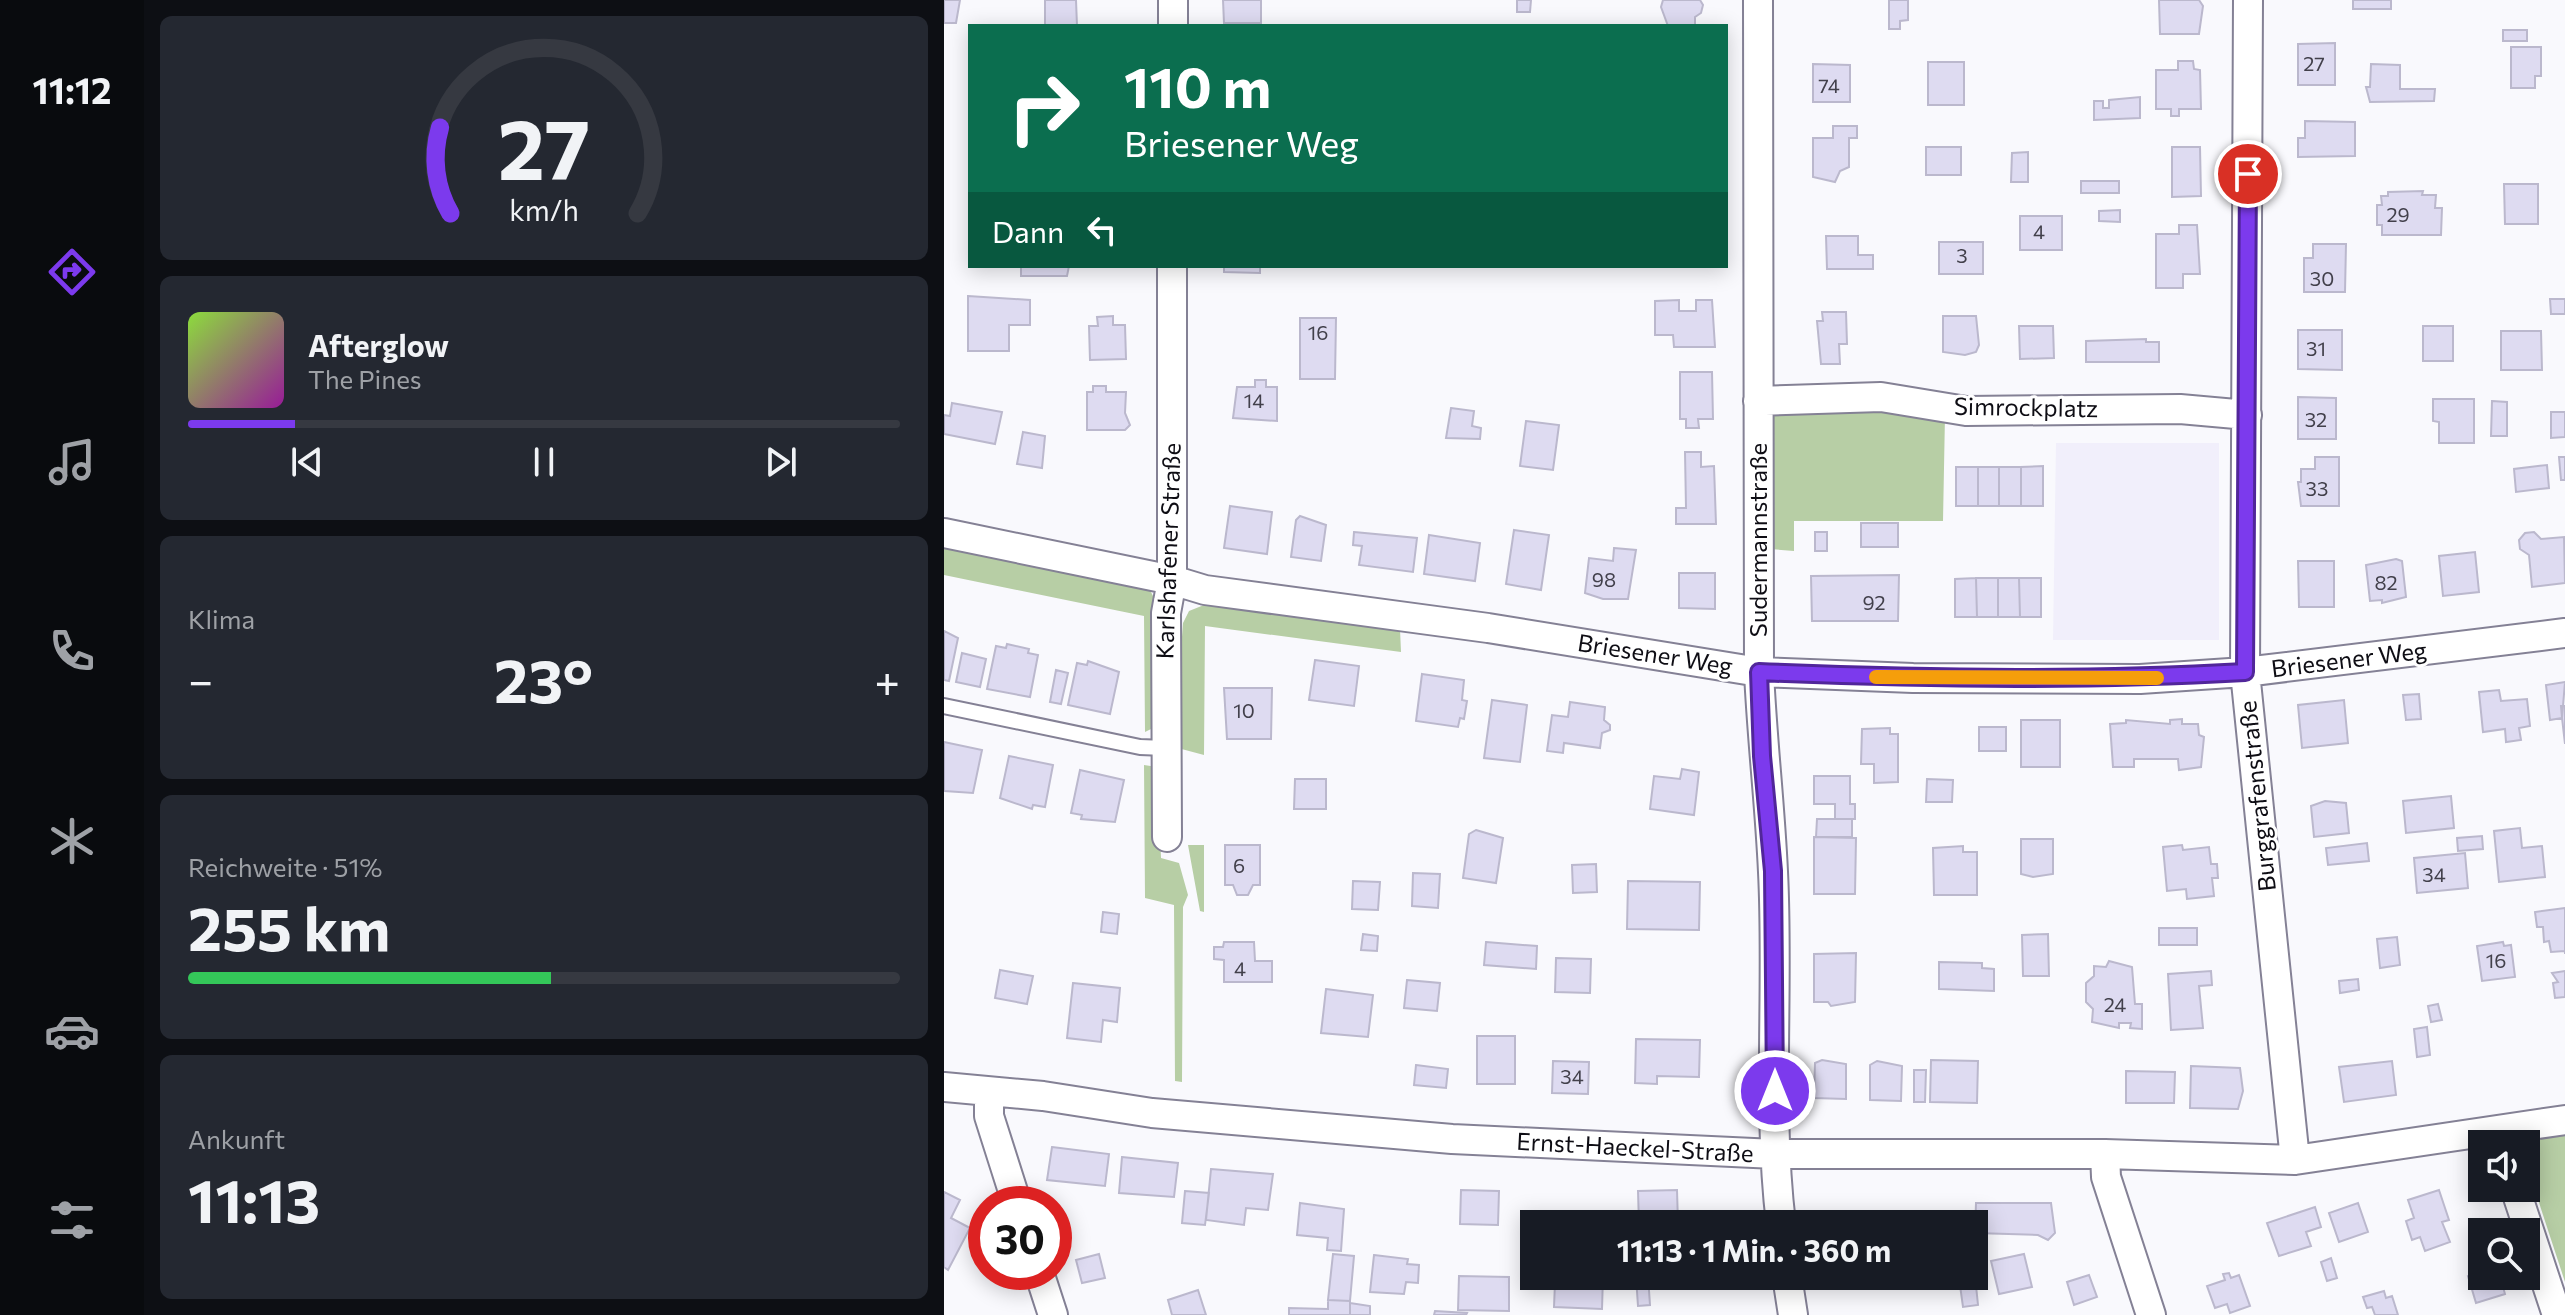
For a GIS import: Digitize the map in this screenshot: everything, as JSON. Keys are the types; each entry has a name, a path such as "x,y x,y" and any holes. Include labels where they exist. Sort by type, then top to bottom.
{"street":[{"path":"1173,0 1173,24"},
{"name":"Sudermannstraße","path":"1758,0 1759,672 1762,756 1773,871 1775,1154 1780,1210"},
{"name":"Burggrafenstraße","path":"2248,0 2245,672 2295,1160"},
{"name":"Karlshafener Straße","path":"1167,837 1166,597 1172,580 1172,268"},
{"name":"Simrockplatz","path":"1758,401 1881,397 1966,411 2180,409 2247,415"},
{"name":"Briesener Weg","path":"944,533 1172,580 1205,590 1488,628 1759,672 1913,678 2140,679 2245,672 2565,633"},
{"name":"Ernst-Haeckel-Straße","path":"944,1087 1152,1113 1394,1134 1775,1154 2105,1154 2295,1160 2468,1141"},
{"path":"989,1092 989,1116 1011,1186"},
{"name":"Ernst-Haeckel-Straße","path":"2527,1130 2565,1120"},
{"path":"2105,1154 2106,1177 2151,1315"},
{"path":"2520,1202 2557,1315"},
{"path":"1045,1290 1053,1315"},
{"path":"1789,1290 1793,1315"}],"lane":[{"path":"944,706 1140,747 1165,748"}],"shaded area":[{"path":"2056,443 2219,443 2219,640 2053,640"}],"green space":[{"path":"1837,408 1945,415 1943,521 1794,521 1794,551 1770,549 1771,412"},
{"path":"944,545 1150,590 1157,604 1155,727 1145,732 1144,616 944,575"},
{"path":"1209,603 1400,629 1401,652 1205,626 1204,755 1174,747 1183,623 1189,611"},
{"path":"1144,765 1157,767 1161,858 1179,863 1188,895 1183,907 1182,1082 1175,1081 1174,905 1145,898"},
{"path":"1188,845 1204,845 1204,912 1200,911"},
{"path":"2565,1134 2565,1282 2539,1202 2540,1137"}],"building":[{"path":"944,0 960,0 956,23 944,23"},
{"path":"1045,0 1076,0 1077,24 1045,24"},
{"path":"1223,0 1261,0 1261,23 1224,23"},
{"path":"1517,0 1531,0 1530,12 1517,12"},
{"path":"1663,0 1700,0 1703,5 1701,13 1695,17 1695,24 1667,24 1661,7"},
{"path":"1889,0 1908,0 1908,20 1900,21 1900,29 1889,29"},
{"path":"2159,0 2199,0 2203,6 2199,34 2160,34"},
{"path":"2353,0 2391,0 2391,9 2353,9"},
{"path":"2503,30 2527,30 2527,41 2503,41"},
{"path":"2335,43 2335,85 2298,85 2298,44"},
{"path":"2511,47 2541,47 2541,76 2535,76 2535,88 2511,88"},
{"path":"2178,61 2193,61 2194,69 2200,70 2201,109 2179,109 2179,116 2171,116 2171,109 2156,109 2156,70 2178,70"},
{"path":"1928,62 1964,62 1964,105 1928,105"},
{"path":"1813,64 1850,65 1850,102 1813,102"},
{"path":"2371,64 2400,65 2400,89 2435,89 2434,101 2370,102 2366,87 2370,87"},
{"path":"2140,97 2140,118 2094,120 2094,101 2103,101 2103,108 2109,108 2109,100"},
{"path":"2305,121 2355,122 2355,156 2298,157 2298,138 2305,138"},
{"path":"1833,126 1857,126 1857,138 1849,138 1849,167 1840,171 1835,182 1813,177 1813,138 1833,138"},
{"path":"1926,147 1961,147 1961,175 1926,175"},
{"path":"2172,147 2200,147 2201,196 2172,197"},
{"path":"2028,152 2028,182 2011,182 2012,153"},
{"path":"2081,181 2119,181 2119,193 2081,193"},
{"path":"2504,184 2538,184 2538,224 2505,224"},
{"path":"2423,191 2422,195 2436,195 2435,208 2442,208 2441,235 2382,235 2382,225 2377,225 2377,205 2382,205 2381,196 2388,196 2388,192"},
{"path":"2120,210 2120,222 2099,221 2099,211"},
{"path":"2020,216 2062,216 2062,250 2020,250"},
{"path":"2179,225 2197,225 2200,274 2183,274 2183,288 2156,288 2156,234 2179,234"},
{"path":"1826,236 1858,236 1858,255 1873,255 1873,269 1827,269"},
{"path":"1939,242 1983,242 1983,274 1939,274"},
{"path":"2313,244 2346,244 2345,292 2304,292 2304,258 2313,258"},
{"path":"1021,268 1069,268 1067,276 1021,276"},
{"path":"1224,268 1260,268 1260,273 1224,272"},
{"path":"968,296 1030,300 1030,325 1009,325 1009,351 968,351"},
{"path":"2550,299 2565,299 2565,314 2551,314"},
{"path":"1679,300 1679,311 1696,311 1696,300 1712,300 1715,347 1674,347 1673,335 1655,335 1655,301"},
{"path":"1822,312 1846,312 1847,344 1839,344 1840,364 1821,364 1817,321 1823,321"},
{"path":"1113,316 1113,325 1125,325 1126,359 1090,360 1089,326 1098,326 1097,317"},
{"path":"1943,316 1976,316 1979,345 1976,352 1965,355 1943,352"},
{"path":"1300,318 1336,318 1335,379 1300,379"},
{"path":"2019,326 2053,326 2054,358 2020,359"},
{"path":"2423,326 2453,326 2453,361 2423,361"},
{"path":"2298,330 2342,330 2342,370 2298,369"},
{"path":"2501,331 2541,331 2542,370 2501,370"},
{"path":"2146,339 2146,342 2159,342 2159,362 2086,362 2086,341"},
{"path":"1680,372 1712,372 1713,419 1698,419 1699,428 1686,428 1686,419 1680,419"},
{"path":"1255,380 1266,380 1266,387 1277,387 1277,421 1233,418 1237,387 1255,387"},
{"path":"1093,386 1106,386 1106,392 1126,392 1125,413 1130,425 1125,430 1087,430 1087,392 1093,392"},
{"path":"2298,397 2336,398 2336,439 2298,439"},
{"path":"2433,399 2474,399 2474,443 2439,443 2439,422 2433,421"},
{"path":"2492,401 2507,402 2507,436 2491,436"},
{"path":"952,403 1002,412 995,444 944,434 944,415 950,416"},
{"path":"1451,408 1474,411 1472,426 1481,428 1480,439 1446,438"},
{"path":"2551,412 2565,412 2565,437 2551,438"},
{"path":"1526,421 1559,425 1553,470 1520,466"},
{"path":"1023,432 1045,436 1042,468 1017,464"},
{"path":"1685,452 1701,452 1701,467 1714,466 1716,524 1676,524 1676,508 1686,508"},
{"path":"2315,457 2339,457 2339,506 2301,506 2298,482 2301,482 2301,469 2315,469"},
{"path":"2559,457 2565,457 2565,480 2561,480"},
{"path":"2547,465 2549,488 2516,492 2514,469"},
{"path":"2043,466 2043,506 2021,506 2021,467"},
{"path":"1956,467 1978,467 1978,506 1956,506"},
{"path":"1978,467 1999,467 1999,506 1978,506"},
{"path":"1999,467 2021,467 2021,506 1999,506"},
{"path":"1230,506 1272,512 1267,554 1224,548"},
{"path":"1300,516 1326,525 1321,561 1291,557 1296,520"},
{"path":"1861,523 1898,523 1898,547 1861,547"},
{"path":"1514,530 1549,535 1541,590 1506,584"},
{"path":"1354,532 1417,538 1413,572 1359,565 1362,546 1353,545"},
{"path":"1815,532 1827,532 1827,551 1815,551"},
{"path":"2534,532 2541,539 2564,537 2565,583 2532,587 2529,555 2520,549 2519,540 2525,533"},
{"path":"1429,535 1480,543 1475,581 1424,574"},
{"path":"1614,548 1636,550 1628,599 1603,599 1585,593 1589,558 1613,561"},
{"path":"2475,552 2479,592 2443,596 2439,556"},
{"path":"2396,559 2402,561 2406,597 2382,603 2382,600 2370,601 2366,565"},
{"path":"2298,561 2334,561 2334,607 2299,607"},
{"path":"1679,573 1715,573 1715,609 1679,608"},
{"path":"1899,575 1898,621 1812,621 1811,576"},
{"path":"1976,578 1977,617 1955,617 1955,579"},
{"path":"1976,578 1998,578 1998,617 1977,617"},
{"path":"1998,578 2019,578 2020,617 1998,617"},
{"path":"2019,578 2041,578 2041,617 2020,617"},
{"path":"944,631 958,638 949,681 944,680"},
{"path":"1007,644 1029,649 1028,653 1038,655 1030,697 987,689 996,646 1006,648"},
{"path":"962,653 986,659 980,687 956,682"},
{"path":"1315,660 1359,666 1354,706 1309,700"},
{"path":"1088,661 1119,672 1110,714 1068,705 1077,663 1087,665"},
{"path":"1056,670 1068,673 1061,704 1050,702"},
{"path":"1422,674 1464,680 1462,700 1467,701 1464,719 1460,718 1458,727 1416,721"},
{"path":"2565,682 2562,718 2550,720 2546,685"},
{"path":"1224,688 1272,688 1271,739 1227,739"},
{"path":"2499,690 2501,701 2527,699 2530,726 2519,728 2521,740 2506,742 2505,729 2483,732 2479,692"},
{"path":"2419,694 2421,719 2406,720 2403,695"},
{"path":"1492,700 1527,705 1520,762 1484,758"},
{"path":"2344,700 2348,743 2302,748 2298,705"},
{"path":"1570,702 1605,707 1604,720 1610,725 1610,730 1602,733 1600,748 1564,743 1563,753 1547,751 1552,715 1568,717"},
{"path":"2561,706 2565,706 2565,744 2562,718"},
{"path":"2182,719 2182,724 2198,724 2199,735 2204,737 2201,767 2179,770 2178,759 2134,759 2134,767 2113,767 2110,724 2126,723 2126,720 2170,724 2170,720"},
{"path":"2021,720 2060,720 2060,767 2021,767"},
{"path":"1979,727 2006,727 2006,751 1979,751"},
{"path":"1890,728 1890,734 1898,734 1898,782 1874,783 1874,764 1861,764 1862,729"},
{"path":"944,742 982,750 973,793 944,791"},
{"path":"1009,756 1053,765 1045,807 1033,805 1032,809 1000,798"},
{"path":"1682,769 1699,772 1694,815 1650,809 1654,776 1680,779"},
{"path":"1080,770 1124,780 1115,822 1081,819 1082,815 1071,813"},
{"path":"1814,776 1850,776 1850,804 1855,804 1855,819 1835,819 1835,804 1814,804"},
{"path":"1295,779 1326,779 1326,809 1294,809"},
{"path":"1927,779 1953,780 1952,802 1926,802"},
{"path":"2451,796 2454,828 2406,833 2403,801"},
{"path":"2325,801 2346,803 2349,833 2314,837 2311,806"},
{"path":"1817,819 1852,819 1852,837 1816,837"},
{"path":"2520,828 2522,848 2542,846 2545,877 2499,882 2494,831"},
{"path":"1476,830 1503,838 1496,883 1463,878 1469,834"},
{"path":"2482,836 2483,849 2458,851 2457,838"},
{"path":"1814,837 1856,838 1855,894 1814,894"},
{"path":"2021,839 2053,839 2053,874 2033,877 2021,874"},
{"path":"2367,843 2369,861 2328,865 2326,848"},
{"path":"1225,845 1260,845 1260,885 1253,885 1248,895 1237,895 1233,885 1225,885"},
{"path":"2182,845 2183,850 2209,847 2211,864 2217,864 2218,878 2212,878 2214,896 2187,899 2186,889 2167,891 2163,847"},
{"path":"1963,846 1963,852 1977,852 1977,895 1934,895 1933,848"},
{"path":"2465,853 2468,888 2417,893 2414,858"},
{"path":"1596,864 1597,892 1573,893 1572,865"},
{"path":"1413,873 1440,874 1438,908 1412,906"},
{"path":"1353,881 1380,882 1378,910 1352,909"},
{"path":"1628,881 1700,882 1699,930 1627,929"},
{"path":"2565,908 2565,951 2551,952 2549,941 2544,942 2543,927 2537,927 2535,912"},
{"path":"1103,912 1119,914 1117,934 1101,932"},
{"path":"2159,928 2197,928 2197,945 2159,945"},
{"path":"1363,934 1378,936 1377,951 1361,950"},
{"path":"2048,934 2049,976 2023,976 2022,935"},
{"path":"2397,937 2400,965 2380,968 2377,939"},
{"path":"1224,942 1254,942 1255,961 1272,961 1272,982 1224,982 1224,960 1214,959 1214,947 1223,947"},
{"path":"1486,942 1537,946 1536,969 1484,965"},
{"path":"2503,942 2504,946 2511,945 2515,977 2482,981 2477,946"},
{"path":"1856,953 1855,1002 1831,1006 1828,1002 1814,1002 1814,954"},
{"path":"1556,958 1591,959 1590,993 1555,992"},
{"path":"2109,961 2132,967 2135,1004 2142,1004 2142,1029 2130,1028 2131,1023 2119,1023 2119,1028 2092,1022 2093,1009 2086,1002 2086,983 2094,976 2094,966 2106,967"},
{"path":"1939,962 1982,963 1982,968 1994,969 1994,991 1939,989"},
{"path":"1000,970 1033,976 1027,1004 995,998"},
{"path":"2211,971 2212,985 2199,986 2203,1028 2171,1030 2168,974"},
{"path":"2565,971 2565,997 2555,998 2553,983 2558,982 2552,973"},
{"path":"2358,979 2359,990 2340,993 2339,981"},
{"path":"1407,980 1440,983 1437,1011 1404,1008"},
{"path":"1073,983 1120,988 1117,1022 1103,1020 1101,1042 1067,1038"},
{"path":"1326,989 1373,995 1368,1037 1321,1033"},
{"path":"2438,1004 2442,1020 2431,1022 2428,1006"},
{"path":"2427,1027 2430,1055 2417,1057 2414,1029"},
{"path":"1477,1036 1515,1036 1515,1084 1477,1084"},
{"path":"1636,1039 1700,1040 1699,1077 1657,1076 1657,1084 1635,1083"},
{"path":"1822,1060 1846,1064 1846,1099 1814,1098 1815,1063"},
{"path":"1931,1060 1978,1061 1977,1103 1930,1102"},
{"path":"1553,1061 1589,1062 1588,1094 1552,1093"},
{"path":"1877,1061 1902,1066 1901,1101 1870,1100 1870,1065"},
{"path":"2392,1061 2396,1095 2344,1102 2339,1067"},
{"path":"1416,1065 1448,1069 1446,1088 1414,1085"},
{"path":"2191,1066 2240,1068 2243,1091 2238,1109 2190,1108"},
{"path":"1914,1070 1926,1070 1925,1102 1914,1102"},
{"path":"2126,1071 2175,1072 2174,1103 2126,1103"},
{"path":"1052,1147 1109,1154 1105,1186 1047,1180"},
{"path":"1122,1157 1178,1163 1174,1197 1119,1193"},
{"path":"1211,1169 1273,1174 1268,1210 1246,1208 1244,1225 1206,1220"},
{"path":"1461,1190 1499,1191 1498,1225 1460,1224"},
{"path":"1677,1190 1678,1210 1639,1210 1638,1191"},
{"path":"2439,1190 2449,1220 2442,1222 2450,1242 2425,1251 2420,1237 2412,1240 2406,1221 2414,1218 2408,1200"},
{"path":"1185,1191 1209,1193 1205,1225 1182,1223"},
{"path":"944,1192 960,1200 951,1218 968,1227 968,1232 948,1270 944,1267"},
{"path":"1300,1203 1344,1209 1341,1251 1327,1250 1328,1238 1297,1235"},
{"path":"1976,1203 2051,1203 2055,1233 2048,1240 2038,1235 1988,1233 1988,1210 1976,1210"},
{"path":"2358,1203 2368,1232 2339,1242 2329,1213"},
{"path":"2315,1207 2321,1227 2306,1232 2311,1246 2279,1256 2267,1223"},
{"path":"1099,1254 1105,1278 1082,1283 1076,1260"},
{"path":"1333,1254 1354,1256 1350,1301 1328,1300"},
{"path":"2024,1254 2032,1287 1999,1294 1991,1261"},
{"path":"1374,1255 1408,1259 1407,1264 1419,1265 1418,1283 1406,1282 1404,1294 1370,1292"},
{"path":"2331,1258 2337,1278 2327,1281 2321,1262"},
{"path":"2229,1273 2231,1278 2239,1275 2250,1306 2230,1313 2227,1304 2215,1308 2207,1286 2225,1280 2223,1274"},
{"path":"2089,1275 2097,1297 2074,1305 2067,1282"},
{"path":"1459,1276 1509,1277 1509,1311 1458,1310"},
{"path":"1198,1290 1206,1315 1172,1315 1168,1300"},
{"path":"1555,1290 1603,1290 1602,1309 1554,1307"},
{"path":"1637,1290 1649,1290 1650,1305 1638,1306"},
{"path":"1961,1290 1976,1290 1978,1305 1963,1307"},
{"path":"2472,1290 2504,1290 2505,1294 2476,1303"},
{"path":"2384,1291 2386,1298 2392,1296 2398,1315 2375,1315 2372,1307 2367,1308 2363,1297"},
{"path":"1328,1300 1350,1301 1350,1315 1289,1315 1289,1308 1328,1309"},
{"path":"1350,1303 1370,1306 1370,1315 1350,1315"},
{"path":"1435,1311 1467,1313 1434,1315"}],"slow traffic":[{"path":"1876,677 2157,678"}],"route":[{"path":"1775,1091 1773,871 1762,756 1759,672 1913,678 2140,679 2245,672 2248,174"}]}
